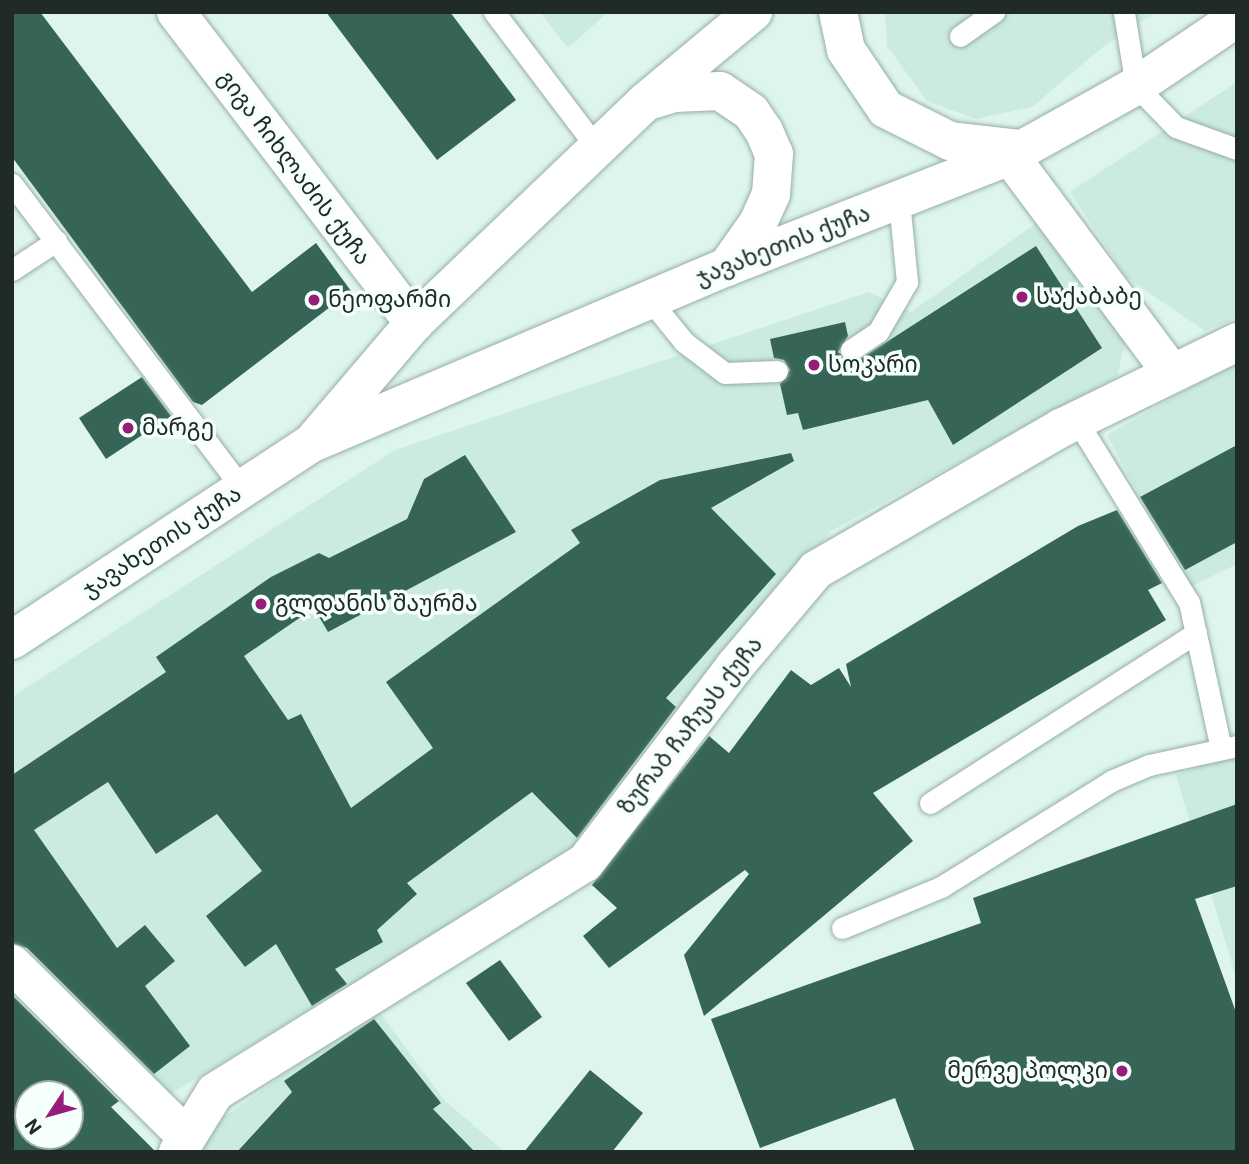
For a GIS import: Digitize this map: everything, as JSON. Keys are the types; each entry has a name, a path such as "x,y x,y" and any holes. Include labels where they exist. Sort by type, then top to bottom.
{"main road":[{"name":"გიგა ჩიხლაძის ქუჩა","path":"176,12 414,323"},
{"name":"ჯავახეთის ქუჩა","path":"312,443 414,323 599,150 645,102 753,12"},
{"path":"838,12 846,50 886,109 950,141 1017,153 1171,372"},
{"name":"ჯავახეთის ქუჩა","path":"12,640 312,443 727,267 1017,153 1136,86 1229,28"},
{"path":"645,102 674,93 720,92 751,112 764,131 774,154 771,194 758,223 727,267"},
{"name":"ზურაბ ჩაჩუას ქუჩა","path":"187,1146 215,1091 585,863 735,666 816,570 1077,421 1171,372 1237,342"},
{"path":"12,964 187,1146"}],"lane":[{"path":"494,12 599,150"},
{"path":"960,36 994,12"},
{"path":"1123,13 1136,86 1176,127 1237,149"},
{"path":"12,184 243,489"},
{"path":"851,351 878,332 907,282 899,201"},
{"path":"12,270 56,241"},
{"path":"650,300 684,342 725,373 777,371"},
{"path":"842,928 941,887 1111,780 1149,765 1229,747 1189,601 1162,551 1077,421"},
{"path":"930,803 1196,633"}],"shaded area":[{"path":"540,12 608,12 568,48"},
{"path":"885,12 1156,12 1104,46 1032,107 976,119 927,101 887,46"},
{"path":"1237,82 1237,318 1205,331 1126,277 1070,192"},
{"path":"1038,222 1126,338 1117,377 831,531 589,839 164,1098 12,949 12,697 395,450 869,292 911,312"},
{"path":"1237,361 1237,564 1188,588 1107,435"},
{"path":"1237,752 1237,981 1176,775"},
{"path":"377,1009 445,1101 505,1152 196,1152 206,1130"}],"building":[{"path":"12,12 40,12 252,292 316,243 351,291 202,405 193,402 12,157"},
{"path":"326,12 450,12 516,100 437,160"},
{"path":"1036,246 1102,348 953,445 928,400 803,430 798,413 787,415 780,384 790,370 784,360 774,358 770,339 845,322 848,336 838,352 854,363"},
{"path":"142,377 171,416 106,459 79,418"},
{"path":"1237,445 1237,542 1185,570 1140,497"},
{"path":"791,453 794,461 711,508 776,574 666,698 676,707 577,838 532,792 407,883 417,894 377,930 383,942 335,969 347,984 312,1006 276,944 245,967 206,916 262,871 217,814 156,854 108,782 34,830 117,948 145,925 175,961 145,986 190,1046 154,1074 27,948 12,943 12,775 166,672 156,657 271,577 319,553 329,558 407,519 424,479 465,455 516,532 328,632 314,608 244,656 288,720 301,714 351,808 433,748 386,682 580,543 571,530 660,480"},
{"path":"1117,510 1162,583 1148,590 1166,620 873,793 913,841 704,1016 684,955 749,874 745,870 609,968 583,936 617,908 592,885 709,736 729,753 791,670 811,685 839,668 851,687 846,664 1078,526"},
{"path":"1237,804 1237,886 1195,899 1237,1015 1237,1152 915,1152 895,1098 760,1148 711,1019 981,923 973,898"},
{"path":"500,960 542,1017 509,1041 466,983"},
{"path":"12,995 119,1101 111,1107 156,1152 12,1152"},
{"path":"374,1019 441,1103 433,1109 475,1152 237,1152 292,1092 284,1081"},
{"path":"590,1070 643,1113 612,1152 524,1152"}],"place":[{"name":"საქაბაბე","path":"1022,297"},
{"name":"ნეოფარმი","path":"314,300"},
{"name":"სოკარი","path":"814,365"},
{"name":"მარგე","path":"128,428"},
{"name":"გლდანის შაურმა","path":"261,604"},
{"name":"მერვე პოლკი","path":"1122,1071"}]}
